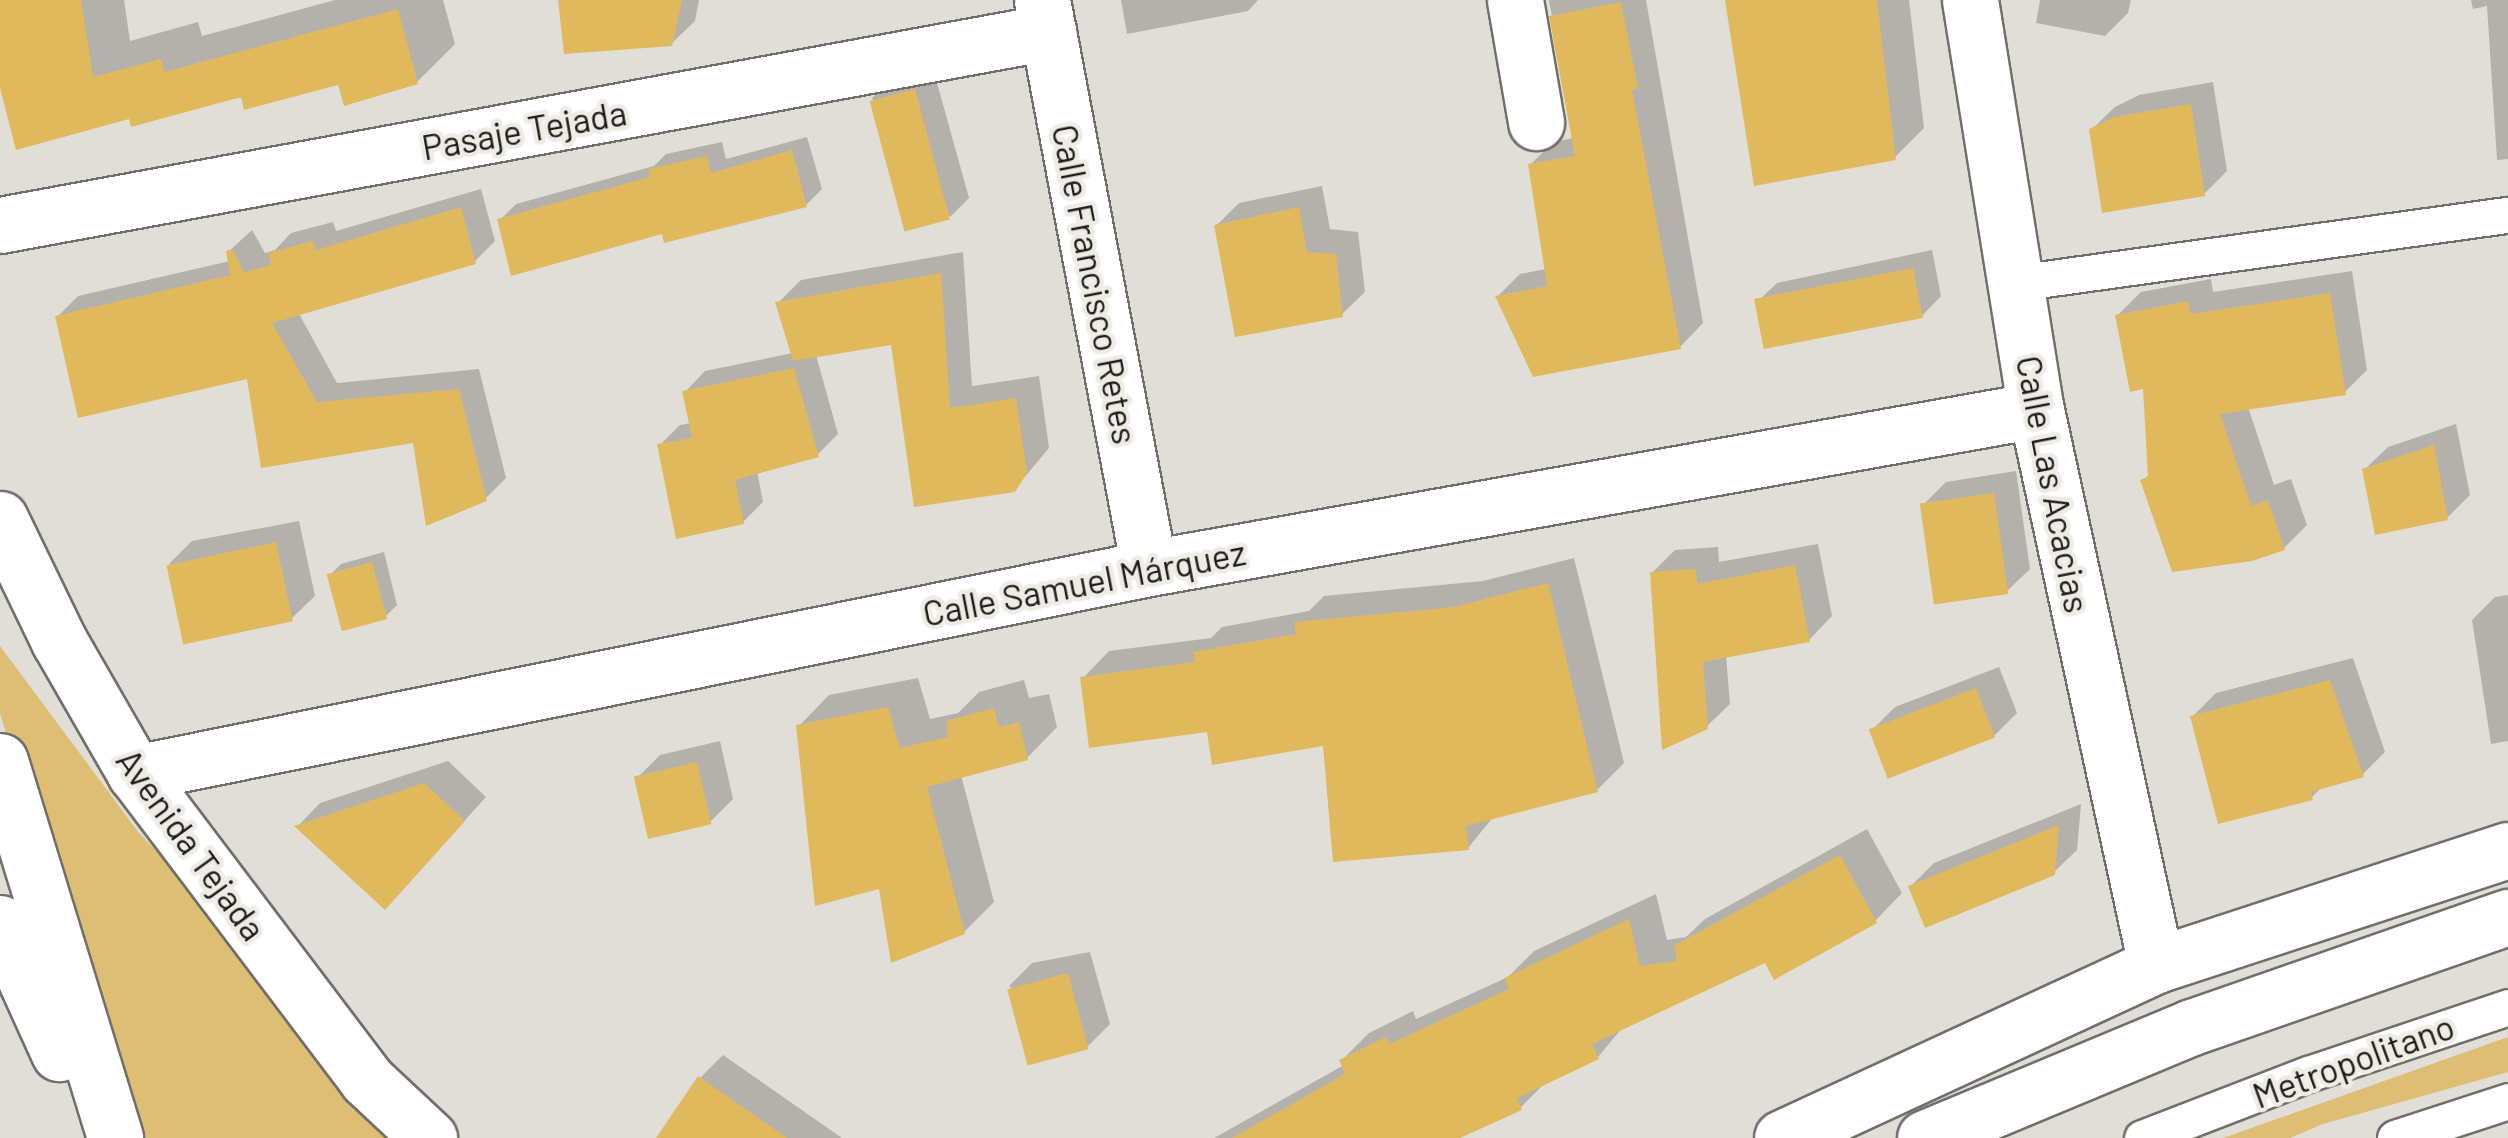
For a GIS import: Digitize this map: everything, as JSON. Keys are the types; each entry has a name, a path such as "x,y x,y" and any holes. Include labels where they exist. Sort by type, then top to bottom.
{"main road":[{"path":"1515,0 1536,122"},
{"name":"Calle Las Acacias","path":"1970,0 2036,410 2156,965"},
{"name":"Pasaje Tejada","path":"0,225 1045,16"},
{"name":"Calle Francisco Retes","path":"1045,16 1149,568"},
{"name":"Calle Samuel Márquez","path":"135,773 1149,568 2036,410"},
{"name":"Avenida Tejada","path":"0,520 59,641 135,773 367,1080 429,1138"},
{"path":"0,761 114,1138"},
{"path":"1782,1138 2156,965 2508,850"},
{"path":"1925,1138 2192,1027 2508,918"},
{"path":"0,923 97,1138"}],"lane":[{"path":"2016,283 2508,215"},
{"name":"Metropolitano","path":"2142,1138 2308,1074 2508,1007"},
{"path":"2395,1138 2508,1101"}],"shaded area":[{"path":"0,646 139,833 301,1000 460,1138 125,1138 0,713"},
{"path":"2508,1037 2508,1072 2323,1124 2290,1138 2223,1138"}],"building":[{"path":"0,0 81,0 93,77 161,59 164,72 398,9 418,84 344,106 338,85 244,110 241,97 131,127 129,119 16,150 0,88"},
{"path":"558,0 682,0 672,46 564,54"},
{"path":"1725,0 1877,0 1896,160 1754,186"},
{"path":"1621,2 1638,88 1632,90 1681,349 1533,377 1495,296 1547,286 1528,164 1575,156 1549,16"},
{"path":"915,89 950,219 905,232 870,101"},
{"path":"2191,104 2205,196 2102,213 2089,129 2114,117"},
{"path":"792,150 807,207 664,243 662,234 511,276 497,219 650,177 648,169 707,156 711,173"},
{"path":"461,207 476,264 272,323 317,402 459,389 487,501 426,526 413,443 261,468 247,379 78,418 55,316 230,275 226,251 232,249 244,272 271,265 268,253 313,241 316,250"},
{"path":"1299,207 1307,252 1336,254 1343,317 1235,337 1214,225"},
{"path":"1913,268 1923,318 1764,349 1754,299"},
{"path":"941,273 950,408 1016,398 1027,473 1015,492 914,507 891,345 793,361 775,302"},
{"path":"2330,293 2346,395 2220,414 2251,506 2268,500 2285,550 2252,561 2172,572 2140,480 2148,477 2143,389 2130,392 2115,315 2188,301 2191,314"},
{"path":"794,368 819,457 735,480 744,524 676,539 657,444 692,438 682,391"},
{"path":"2434,445 2448,520 2375,535 2362,469"},
{"path":"1994,493 2008,594 1934,604 1920,503"},
{"path":"276,542 293,621 183,645 166,565"},
{"path":"372,562 387,619 342,631 327,574"},
{"path":"1795,565 1810,642 1703,662 1708,729 1662,750 1650,572 1696,569 1697,584"},
{"path":"1548,583 1598,792 1466,826 1469,850 1333,862 1323,746 1212,765 1207,732 1089,748 1080,677 1195,662 1193,652 1296,634 1294,622 1454,607"},
{"path":"2330,680 2364,777 2311,792 2313,800 2218,824 2190,716"},
{"path":"1976,688 1995,737 1888,779 1869,729"},
{"path":"888,707 900,748 948,737 946,721 994,708 999,727 1019,722 1028,760 927,787 965,934 891,963 879,889 815,906 796,725"},
{"path":"697,762 711,824 648,839 634,777"},
{"path":"424,783 465,821 385,910 294,826"},
{"path":"2059,825 2055,875 1925,928 1908,886"},
{"path":"1840,855 1877,923 1774,980 1765,963 1592,1044 1599,1059 1517,1098 1522,1110 1460,1138 1232,1138 1345,1074 1339,1060 1386,1037 1389,1044 1509,989 1504,978 1629,919 1640,966 1676,961 1675,945"},
{"path":"1068,973 1088,1049 1028,1066 1007,989"},
{"path":"698,1076 787,1138 656,1138"}]}
